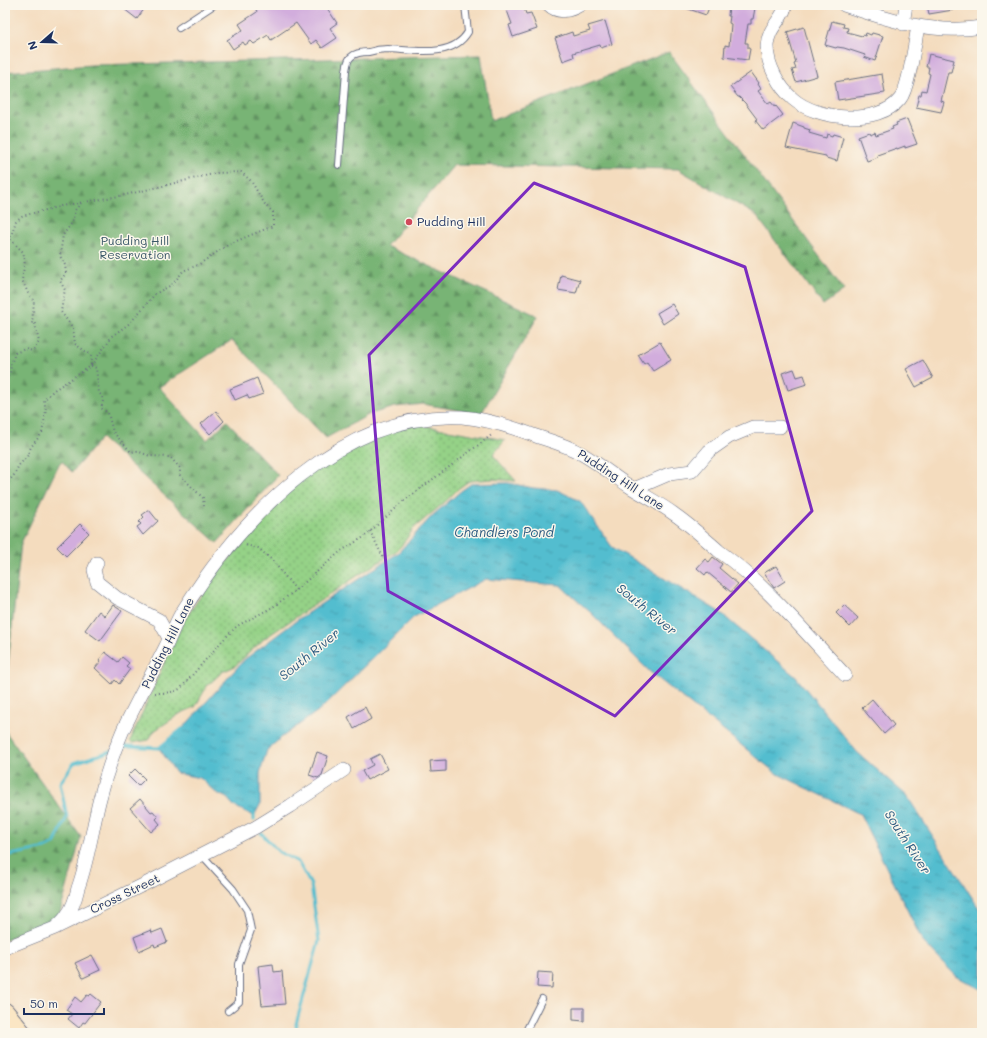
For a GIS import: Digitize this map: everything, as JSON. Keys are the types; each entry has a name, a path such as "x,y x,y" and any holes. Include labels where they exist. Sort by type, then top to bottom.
{"main road":[{"path":"5,1012 22,1033"}],"street":[{"path":"549,5 550,7 561,11 572,10 580,5"},
{"path":"786,5 785,10 769,34 767,47 770,63 776,76 783,89 794,100 814,111 846,118 863,118 878,113 890,108 900,100 906,90 918,26"},
{"path":"844,5 903,24 950,29 982,27"},
{"path":"903,24 906,5"},
{"name":"Pudding Hill Lane","path":"55,928 68,914 76,896 99,801 115,749 182,611 229,546 254,518 292,482 322,460 342,448 375,432 403,423 423,419 449,417 481,419 501,424 560,444 581,453 634,489 675,514 749,575 773,597 845,674"},
{"path":"634,489 670,474 692,471 709,452 729,437 754,427 780,427"},
{"path":"97,563 94,570 97,582 117,598 159,620 169,638"},
{"path":"159,620 182,611"},
{"name":"Cross Street","path":"5,948 55,928 243,834 290,806 344,770"}],"lane":[{"path":"180,28 214,5"},
{"path":"339,165 346,71 347,64 351,57 361,53 385,49 430,51 451,47 464,38 468,32 469,28 465,5"},
{"path":"202,855 233,889 247,910 251,930 239,964 239,1002 228,1011"},
{"path":"525,1033 542,999"}],"path":[{"path":"5,378 10,374 10,364 15,353 25,349 33,351 39,342 35,324 32,324 34,301 28,293 22,280 25,260 23,252 10,239 16,220 22,216 125,195 217,173 241,172 251,181 266,206 273,212 273,226 228,244 198,265 183,271 173,284 155,294 130,324 112,336 91,366 54,390 44,400 46,411 42,433 31,447 27,457 19,465 14,475 5,486"},
{"path":"81,203 75,210 72,223 63,236 60,256 65,265 66,273 60,281 65,290 62,299 61,312 73,328 75,344 91,355 91,366"},
{"path":"91,366 96,368 99,393 103,400 101,408 108,414 113,432 131,452 137,450 150,456 170,457 180,468 180,475 203,498 204,507"},
{"path":"151,693 166,693 177,691 182,688 222,641 237,626 273,608 341,552 370,531 404,501 493,434"},
{"path":"370,531 383,557"},
{"path":"242,545 258,548 272,560 296,590"}],"highlighted area":[{"path":"534,183 745,267 812,511 615,716 388,591 369,355"}],"green space":[{"name":"Pudding Hill Reservation","path":"669,52 844,290 823,305 756,215 678,169 454,165 386,246 538,316 481,414 423,404 395,407 370,414 326,438 232,340 159,387 207,440 227,421 278,475 217,543 101,438 72,472 62,461 59,464 21,543 5,693 5,72 92,65 481,55 491,121"},
{"path":"414,424 505,440 493,455 516,481 493,479 469,481 414,528 395,552 265,638 235,666 222,672 207,686 195,707 181,713 154,731 149,740 132,743 130,741 183,622 216,574 297,482 331,456 375,436"},
{"path":"5,731 81,837 59,916 5,940"}],"water":[{"name":"Chandlers Pond","path":"508,483 533,488 557,490 580,501 612,547 718,611 796,677 857,752 907,796 982,913 982,990 956,976 923,942 860,814 776,773 649,671 590,612 560,585 486,579 414,617 322,708 282,737 267,750 260,773 260,805 254,816 234,806 227,798 215,792 200,778 176,773 159,748 182,729 244,660 300,618 398,553 432,516 471,484"}],"building":[{"path":"119,5 147,5 137,19"},
{"path":"263,5 325,5 337,23 330,28 337,38 322,48 316,40 311,44 296,23 271,40 268,35 254,44 251,41 245,45 243,42 233,49 227,40 243,30 239,24 257,12 256,10"},
{"path":"505,5 523,5 526,14 531,13 537,29 513,37 509,25 512,24"},
{"path":"710,5 706,15 680,6"},
{"path":"729,5 755,8 753,19 751,19 751,24 748,24 745,43 748,43 748,48 750,49 748,60 724,57 725,45 729,46 731,24 729,23 730,16 728,16"},
{"path":"927,5 953,5 953,10 929,14"},
{"path":"605,21 612,44 601,48 600,45 573,53 574,57 563,61 555,38 572,32 573,36 590,31 588,26"},
{"path":"832,21 844,24 843,27 848,28 847,32 862,36 865,36 866,33 871,35 872,33 883,36 875,61 864,57 865,55 844,48 836,48 825,45"},
{"path":"804,27 817,76 796,82 792,70 796,69 794,64 796,63 787,32"},
{"path":"929,54 954,60 951,72 948,72 941,101 944,102 941,112 916,107 922,90 926,91 930,74 928,73 929,67 926,67"},
{"path":"751,72 759,83 758,84 761,89 758,91 768,104 771,102 783,115 763,130 745,103 730,87"},
{"path":"882,74 885,93 838,100 835,82"},
{"path":"907,119 917,144 905,148 905,146 897,148 877,155 878,157 867,161 858,136 869,132 870,134 875,132 876,135 893,129 892,127 897,125 896,123"},
{"path":"793,123 810,130 809,133 826,138 827,134 843,137 837,161 826,158 826,156 786,148"},
{"path":"561,275 580,280 576,293 558,290"},
{"path":"672,304 678,314 663,324 657,313"},
{"path":"660,342 671,360 653,371 647,362 644,364 638,355"},
{"path":"923,360 933,378 916,387 906,369"},
{"path":"794,369 797,377 804,375 807,384 788,390 782,373"},
{"path":"257,378 263,394 249,399 247,395 235,400 230,389"},
{"path":"216,411 224,421 210,434 201,424"},
{"path":"149,510 158,521 143,535 137,527 141,524 139,522 144,517 142,515"},
{"path":"80,524 89,533 66,556 57,547"},
{"path":"713,557 722,564 719,568 738,584 731,592 707,572 705,575 697,568 705,559 709,562"},
{"path":"776,566 785,581 774,588 764,573"},
{"path":"113,605 122,611 100,641 85,630 99,611 105,616"},
{"path":"844,605 858,618 850,627 836,613"},
{"path":"105,652 118,662 122,657 129,663 126,666 130,669 119,684 115,680 112,684 95,668 101,661 99,660"},
{"path":"872,699 894,725 884,734 862,708"},
{"path":"365,707 371,719 354,729 348,717"},
{"path":"317,752 328,756 322,775 318,778 309,775"},
{"path":"380,754 388,769 367,780 362,771 373,765 370,759"},
{"path":"446,760 446,771 431,772 430,761"},
{"path":"135,769 145,779 138,786 128,776"},
{"path":"140,799 151,812 153,811 158,817 156,819 160,824 151,832 130,808"},
{"path":"162,929 167,942 155,947 154,944 139,951 134,937 151,930 152,933"},
{"path":"92,955 100,970 83,978 75,963"},
{"path":"273,964 274,972 282,971 285,1004 262,1006 258,966"},
{"path":"538,972 553,973 552,988 537,987"},
{"path":"91,994 101,1002 85,1023 83,1022 79,1028 68,1019 72,1014 66,1010 75,997 81,1002 87,995 89,996"},
{"path":"573,1008 584,1008 584,1021 573,1020"}],"waterway":[{"name":"South River","path":"120,748 127,746 159,748 182,729 185,729"},
{"name":"South River","path":"5,856 46,848 54,844 67,817 60,783 74,763 111,751"},
{"name":"South River","path":"254,813 254,820"},
{"name":"South River","path":"261,833 279,852 298,862 311,885 319,941 296,1024 297,1033"}],"place":[{"name":"Pudding Hill","path":"409,222"}]}
